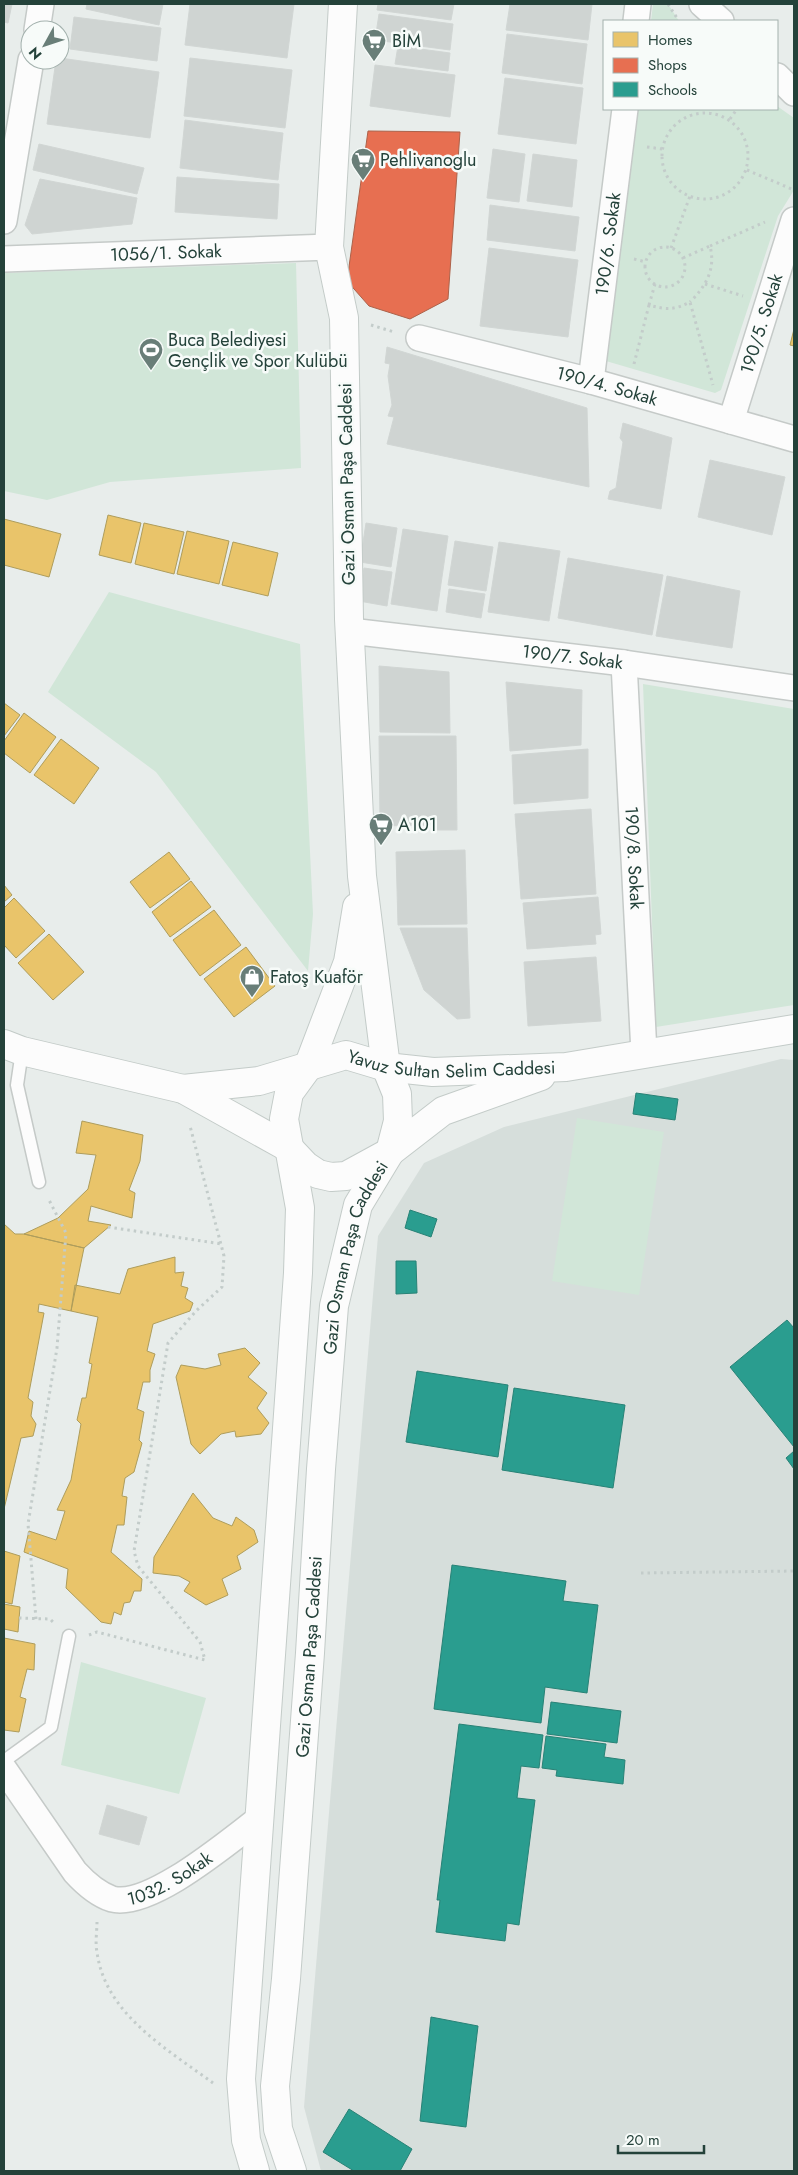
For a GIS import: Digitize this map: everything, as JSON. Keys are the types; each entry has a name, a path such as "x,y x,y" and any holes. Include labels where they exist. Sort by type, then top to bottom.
{"main road":[{"name":"Gazi Osman Paşa Caddesi","path":"343,4 329,247 344,318 350,631 362,876"},
{"path":"255,2171 246,2140 241,2080 298,1273 300,1208 284,1119 289,1093 308,1067 348,962 362,876"},
{"path":"13,1047 183,1089 289,1148 306,1166 318,1174 332,1177 346,1176 390,1152 398,1121 397,1094 386,1067 362,876"},
{"name":"Yavuz Sultan Selim Caddesi","path":"390,1152 443,1111 566,1068 794,1028"},
{"name":"Yavuz Sultan Selim Caddesi","path":"183,1089 259,1081 346,1055 386,1067 433,1072 566,1068"},
{"name":"Gazi Osman Paşa Caddesi","path":"292,2171 278,2129 275,2086 286,1969 310,1653 321,1469 334,1306 358,1205 390,1152"}],"street":[{"path":"39,20 41,4"},
{"path":"636,20 638,4"},
{"path":"702,4 720,20"},
{"path":"4,221 30,70"},
{"path":"778,77 794,92"},
{"name":"190/6. Sokak","path":"591,381 625,110"},
{"name":"190/5. Sokak","path":"731,421 787,222"},
{"name":"1056/1. Sokak","path":"4,259 329,247"},
{"name":"190/4. Sokak","path":"419,338 591,381 794,439"},
{"name":"190/7. Sokak","path":"350,631 624,663 794,688"},
{"name":"190/8. Sokak","path":"624,663 644,1053"},
{"name":"1032. Sokak","path":"4,1770 75,1872 88,1886 112,1899 138,1899 172,1882 260,1818"}],"lane":[{"path":"13,1047 17,1085 39,1182"},
{"path":"4,1761 51,1727 69,1636"}],"path":[{"path":"668,4 678,20"},
{"path":"730,119 736,110"},
{"path":"700,112 714,113 730,119 746,140 749,155 747,170 740,183 729,193 715,199 700,200 675,187 666,176 662,162 662,149 667,135 675,124 686,116 700,112"},
{"path":"747,170 794,190"},
{"path":"670,248 690,196"},
{"path":"682,258 710,246 787,222"},
{"path":"649,305 665,310 677,309 690,302 702,290 710,275 714,258 710,246"},
{"path":"658,248 670,248 682,258 685,268 680,280 668,287 655,284 646,275 645,269 648,256 658,248"},
{"path":"633,369 655,284"},
{"path":"690,302 715,393"},
{"path":"344,318 419,338"},
{"path":"19,1618 50,1619 74,1640 97,1632 206,1660 200,1642 138,1566 134,1551 168,1343 196,1310 222,1287 224,1256 222,1244 192,1133 183,1089"},
{"path":"36,1619 28,1524 57,1348 66,1233 39,1182"},
{"path":"108,1227 222,1244"},
{"path":"641,1573 794,1571"},
{"path":"98,1891 97,1953 110,1993 138,2026 162,2045 218,2087 243,2096"}],"shaded area":[{"path":"781,1059 794,1060 794,2171 321,2171 304,2107 378,1236 424,1163 504,1127"}],"green space":[{"path":"653,4 668,4 678,20 651,20"},
{"path":"778,107 794,118 794,190 778,216 721,390 715,393 606,361 637,110 778,110"},
{"name":"Buca Belediyesi Gençlik ve Spor Kulübü","path":"296,263 301,468 110,482 47,500 4,491 4,273"},
{"path":"109,592 300,644 313,914 308,971 156,772 48,692"},
{"path":"643,684 794,709 794,1005 656,1027"},
{"path":"577,1118 664,1132 639,1295 552,1281"},
{"path":"81,1662 206,1698 179,1794 61,1765"}],"building: Homes":[{"path":"794,329 794,346 790,345"},
{"path":"108,515 141,523 131,563 99,555"},
{"path":"4,519 61,534 49,577 4,565"},
{"path":"144,523 184,532 174,574 135,564"},
{"path":"187,531 229,541 219,584 177,574"},
{"path":"233,542 278,553 268,596 222,585"},
{"path":"4,703 20,715 4,736"},
{"path":"24,713 56,737 30,773 4,753 4,741"},
{"path":"61,739 99,768 74,804 34,775"},
{"path":"169,852 190,879 150,908 130,882"},
{"path":"191,881 211,907 170,937 152,912"},
{"path":"4,885 12,895 4,902"},
{"path":"14,898 45,931 16,958 4,945 4,908"},
{"path":"214,910 241,945 200,976 173,940"},
{"path":"49,934 84,972 53,1000 18,963"},
{"path":"246,947 275,986 234,1017 204,979"},
{"path":"82,1121 143,1135 140,1161 129,1190 135,1193 132,1218 91,1206 88,1221 111,1225 84,1248 24,1234 58,1218 88,1189 96,1155 76,1153"},
{"path":"4,1224 15,1234 24,1234 84,1248 71,1311 39,1304 38,1312 44,1313 28,1398 33,1402 31,1416 36,1424 33,1436 21,1438 4,1509"},
{"path":"175,1257 175,1273 184,1272 181,1286 188,1288 185,1298 193,1303 190,1311 153,1324 147,1351 155,1354 150,1370 150,1382 143,1382 137,1409 144,1412 139,1440 142,1443 134,1472 125,1478 122,1496 127,1497 124,1525 117,1525 111,1552 142,1579 141,1591 134,1591 130,1602 124,1603 121,1615 114,1612 111,1624 101,1622 66,1588 68,1569 24,1552 29,1531 56,1540 65,1511 57,1510 71,1480 81,1424 77,1420 82,1398 86,1398 92,1364 89,1363 98,1317 71,1311 75,1285 120,1294 128,1269"},
{"path":"245,1348 260,1363 248,1377 267,1393 257,1408 269,1423 261,1434 236,1437 235,1431 221,1434 200,1454 191,1444 176,1377 181,1365 205,1369 221,1365 218,1354"},
{"path":"193,1493 213,1518 232,1526 236,1517 254,1530 258,1542 237,1556 241,1569 222,1579 228,1595 206,1605 184,1591 190,1582 179,1576 153,1573 154,1557"},
{"path":"4,1551 20,1556 12,1604 4,1602"},
{"path":"4,1604 20,1607 18,1632 4,1629"},
{"path":"4,1638 35,1644 34,1670 27,1669 20,1697 26,1699 19,1732 4,1730"}],"building: Shops":[{"path":"368,131 460,132 448,299 410,319 369,306 347,281"}],"building: Schools":[{"path":"636,1093 678,1099 675,1120 633,1114"},
{"path":"410,1210 437,1219 431,1237 405,1228"},
{"path":"396,1261 416,1261 417,1293 396,1294"},
{"path":"787,1320 794,1328 794,1447 730,1367"},
{"path":"417,1371 508,1385 498,1457 406,1442"},
{"path":"514,1388 625,1405 613,1488 502,1470"},
{"path":"794,1451 794,1469 786,1458"},
{"path":"452,1565 566,1581 563,1601 598,1605 587,1693 545,1687 541,1723 434,1709"},
{"path":"551,1702 621,1711 617,1743 547,1734"},
{"path":"459,1724 543,1735 539,1768 521,1766 517,1798 535,1800 519,1925 507,1923 505,1941 436,1932 440,1900 437,1900"},
{"path":"546,1736 606,1744 604,1757 625,1760 623,1784 556,1776 557,1770 542,1768"},
{"path":"431,2017 478,2026 466,2127 420,2121"},
{"path":"349,2109 412,2149 400,2171 354,2171 323,2152"}],"building: Other":[{"path":"4,4 12,4 8,23 4,22"},
{"path":"87,4 163,4 159,25 86,9"},
{"path":"190,4 294,4 287,58 185,45"},
{"path":"378,4 454,4 451,20 377,10"},
{"path":"510,4 592,4 588,40 506,30"},
{"path":"379,14 453,24 450,50 375,40"},
{"path":"74,17 161,28 157,61 70,49"},
{"path":"507,34 587,44 582,84 502,73"},
{"path":"398,46 450,53 448,71 395,64"},
{"path":"190,58 292,70 285,128 184,116"},
{"path":"70,59 159,72 150,138 47,124 55,70 70,70"},
{"path":"375,65 455,75 450,117 370,106"},
{"path":"505,78 583,88 576,144 498,134"},
{"path":"185,120 283,133 278,180 180,168"},
{"path":"39,144 144,168 137,194 33,170"},
{"path":"493,149 525,154 519,202 487,198"},
{"path":"533,154 577,160 572,207 527,201"},
{"path":"177,177 279,184 277,219 175,212"},
{"path":"40,179 137,198 132,224 32,234 25,225"},
{"path":"490,205 579,217 575,251 487,240"},
{"path":"489,248 578,260 568,337 480,326"},
{"path":"387,347 587,408 589,487 387,444 394,417 388,416 392,405 388,376 390,364 385,363"},
{"path":"623,423 672,438 661,509 608,499 610,491 616,488 623,442 620,438"},
{"path":"710,460 785,477 772,535 698,517"},
{"path":"366,523 397,528 391,567 360,562"},
{"path":"403,529 448,536 437,611 391,604"},
{"path":"455,541 493,547 486,591 448,585"},
{"path":"499,542 560,551 549,621 488,612"},
{"path":"568,558 663,575 652,635 558,618"},
{"path":"364,568 392,572 387,606 359,601"},
{"path":"667,576 740,591 732,648 656,636"},
{"path":"449,589 485,594 481,618 446,612"},
{"path":"379,666 449,672 450,733 380,732"},
{"path":"506,682 582,690 581,745 510,751"},
{"path":"379,736 456,736 457,830 432,830 432,825 380,826"},
{"path":"588,749 588,798 514,804 512,755"},
{"path":"591,809 596,894 521,899 515,814"},
{"path":"465,850 467,924 398,925 396,852"},
{"path":"598,897 601,934 595,935 596,944 527,949 523,903"},
{"path":"400,928 467,928 470,1018 457,1019 424,990"},
{"path":"596,957 601,1021 528,1026 524,962"},
{"path":"107,1805 147,1817 139,1845 99,1834"}],"place":[{"name":"BİM","path":"374,62"},
{"name":"Pehlivanoglu","path":"363,181"},
{"name":"Buca Belediyesi Gençlik ve Spor Kulübü","path":"151,371"},
{"name":"A101","path":"381,846"},
{"name":"Fatoş Kuaför","path":"252,998"}]}
